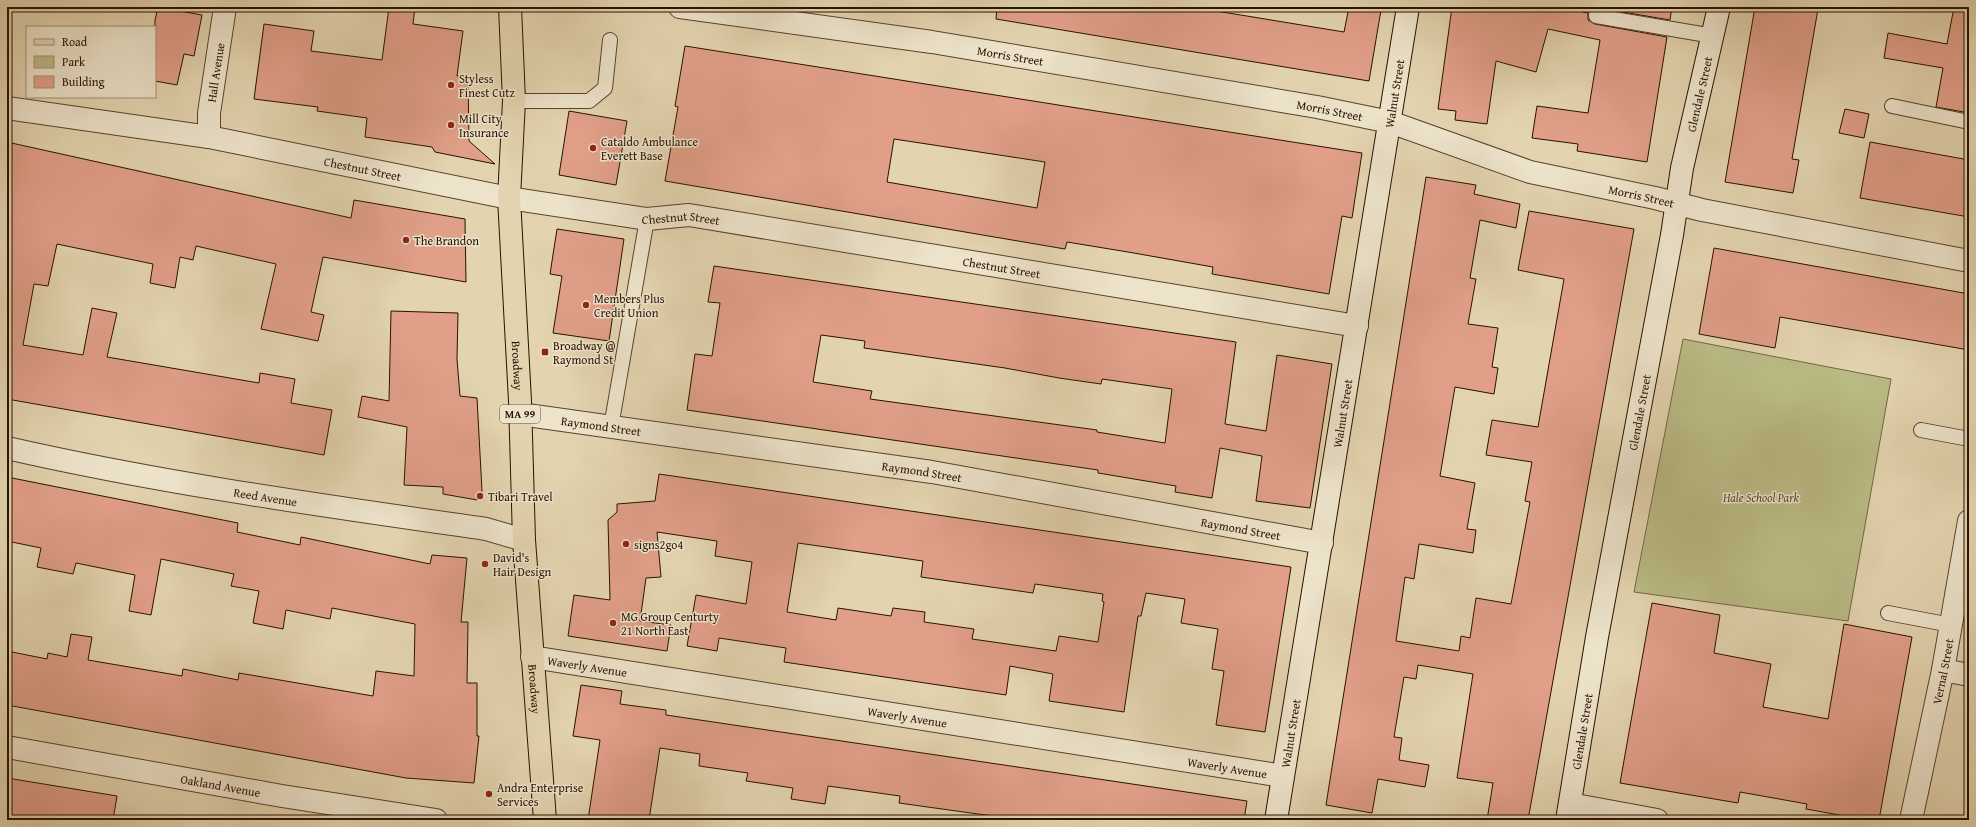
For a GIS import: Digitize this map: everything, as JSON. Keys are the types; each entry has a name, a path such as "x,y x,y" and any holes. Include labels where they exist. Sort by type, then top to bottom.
{"main road":[{"name":"Broadway","path":"510,7 514,101 509,198 520,414 524,540 545,820"}],"street":[{"name":"Hall Avenue","path":"208,137 209,113 225,7"},
{"name":"Morris Street","path":"680,7 932,42 1317,107 1390,122 1530,172 1677,203 1702,210 1969,261"},
{"name":"Walnut Street","path":"1276,820 1408,7"},
{"name":"Glendale Street","path":"1568,812 1597,637 1656,323 1682,168 1719,7"},
{"name":"Chestnut Street","path":"7,108 208,137 509,198 647,219 689,215 1357,326"},
{"name":"Raymond Street","path":"520,414 932,472 1322,543"},
{"name":"Reed Avenue","path":"7,448 86,466 222,490 486,529 524,540"},
{"name":"Vernal Street","path":"1911,820 1943,670 1969,521"},
{"name":"Waverly Avenue","path":"532,657 1283,776"},
{"path":"1943,670 1969,675"},
{"name":"Oakland Avenue","path":"7,747 282,796 436,820"},
{"path":"1568,812 1657,820"}],"lane":[{"path":"1597,7 1596,16 1713,36"},
{"path":"514,101 589,101 605,88 610,40"},
{"path":"1892,106 1969,122"},
{"path":"611,427 647,219"},
{"path":"1921,430 1969,439"},
{"path":"1888,613 1951,625"}],"green space":[{"name":"Hale School Park","path":"1683,339 1891,379 1848,621 1634,592"}],"building":[{"path":"158,7 202,15 194,56 184,54 177,85 156,81 155,20"},
{"path":"389,7 415,7 413,24 463,31 457,76 468,77 469,141 495,164 435,152 432,147 365,137 367,118 317,111 318,107 254,99 264,24 314,31 311,51 382,60"},
{"path":"997,7 1192,7 1344,32 1349,7 1381,10 1369,81 996,19"},
{"path":"1452,7 1560,7 1588,13 1588,20 1595,24 1667,37 1647,162 1577,151 1578,144 1532,138 1537,106 1588,113 1600,40 1548,29 1536,72 1496,61 1487,124 1455,120 1456,111 1438,109"},
{"path":"1605,7 1672,7 1670,20 1605,9"},
{"path":"1755,7 1805,7 1818,9 1792,159 1799,160 1793,193 1725,182"},
{"path":"1954,7 1969,7 1969,113 1936,107 1943,68 1884,58 1888,33 1947,44"},
{"path":"685,46 1362,153 1352,218 1342,216 1329,294 1212,274 1213,267 1128,252 1067,242 1065,249 665,181 678,107 675,106","holes":["894,139 1045,162 1037,208 887,182"]},
{"path":"1845,109 1869,114 1864,138 1839,133"},
{"name":"Cataldo Ambulance Everett Base","path":"569,111 627,121 616,185 559,175"},
{"path":"7,142 351,218 354,200 465,219 466,282 323,257 311,312 324,315 318,341 261,329 276,264 196,246 193,260 180,257 175,288 150,283 153,264 57,244 48,286 34,284 23,345 83,355 92,308 117,313 107,357 259,383 260,373 295,379 291,403 332,410 324,455 7,399"},
{"path":"1870,142 1969,160 1969,217 1860,198"},
{"path":"1426,177 1476,185 1474,194 1520,204 1516,228 1480,220 1470,278 1476,279 1468,324 1498,328 1492,367 1498,368 1494,394 1455,387 1440,476 1475,483 1467,529 1476,530 1473,553 1419,544 1414,579 1405,577 1396,641 1459,651 1461,636 1470,638 1476,598 1511,604 1530,502 1525,501 1532,462 1486,455 1492,420 1538,427 1564,279 1518,270 1529,211 1634,229 1528,820 1487,820 1493,783 1457,778 1473,674 1418,665 1416,679 1404,677 1394,737 1402,738 1399,760 1429,765 1425,787 1378,779 1372,813 1326,805"},
{"name":"Members Plus Credit Union","path":"557,229 624,239 609,341 553,333 562,276 550,274"},
{"path":"1714,248 1969,294 1969,350 1780,317 1775,348 1699,334"},
{"path":"714,266 1236,342 1225,424 1266,431 1277,355 1332,364 1310,508 1256,501 1262,456 1220,448 1212,498 1175,492 1176,486 1098,473 1098,470 687,410 695,354 712,356 720,303 708,302","holes":["821,335 865,341 864,348 1005,368 1101,384 1102,379 1172,389 1165,443 1097,432 1097,430 870,399 872,391 813,382"]},
{"path":"391,311 458,313 457,359 460,396 477,398 482,491 477,500 443,494 443,487 404,485 407,427 358,417 362,396 389,401"},
{"path":"659,474 1291,567 1265,732 1216,725 1224,671 1212,669 1218,629 1181,623 1185,599 1146,593 1141,616 1138,616 1124,712 1049,701 1053,674 1010,666 1006,695 784,662 786,648 719,638 717,651 687,646 696,595 746,604 752,562 715,556 717,541 657,532 661,577 646,578 640,621 671,625 667,651 568,636 574,595 610,600 608,520 617,512 617,504 655,501","holes":["798,543 923,561 921,577 1033,593 1035,584 1103,594 1102,601 1104,602 1098,642 1059,636 1056,651 972,639 974,629 924,622 925,612 893,608 891,616 838,608 836,620 787,612"]},
{"path":"7,477 238,523 237,532 300,545 301,537 430,564 432,555 467,558 461,622 468,622 467,683 477,683 477,736 479,736 474,783 406,778 7,705 7,651 47,659 48,653 67,657 71,634 92,637 88,660 182,676 183,669 238,680 239,673 373,696 376,671 414,676 415,624 332,608 330,619 286,610 283,629 253,623 259,591 231,586 234,574 161,559 151,615 129,611 135,575 76,563 73,574 37,567 41,548 7,541"},
{"path":"1652,603 1720,615 1714,653 1771,664 1763,707 1828,719 1844,624 1912,637 1879,820 1867,820 1806,809 1807,804 1740,792 1738,803 1620,783"},
{"path":"581,685 622,691 620,704 666,710 666,715 1247,801 1244,820 1021,820 899,803 900,796 828,786 825,804 791,799 793,788 746,781 748,773 699,766 700,754 660,748 649,820 588,820 600,740 573,736"},
{"path":"7,778 117,796 113,820 7,820"}],"place":[{"name":"Styless Finest Cutz","path":"451,85"},
{"name":"Mill City Insurance","path":"451,125"},
{"name":"Cataldo Ambulance Everett Base","path":"593,148"},
{"name":"The Brandon","path":"406,240"},
{"name":"Members Plus Credit Union","path":"586,305"},
{"name":"Broadway @ Raymond St","path":"545,352"},
{"name":"Tibari Travel","path":"480,496"},
{"name":"signs2go4","path":"626,544"},
{"name":"David's Hair Design","path":"485,564"},
{"name":"MG Group Centurty 21 North East","path":"613,623"},
{"name":"Andra Enterprise Services","path":"489,794"}]}
